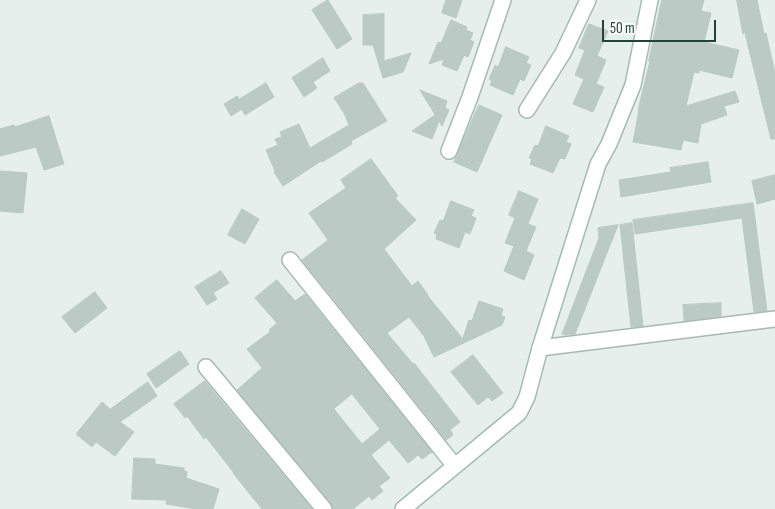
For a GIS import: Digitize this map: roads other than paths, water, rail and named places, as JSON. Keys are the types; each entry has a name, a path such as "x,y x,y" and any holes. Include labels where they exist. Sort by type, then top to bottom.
{"street":[{"path":"448,151 470,97 503,0"},
{"path":"527,110 563,53 588,0"},
{"path":"403,509 519,413 527,397 540,348 598,164 609,144 633,85 650,0"},
{"path":"290,260 454,465"},
{"path":"540,348 775,319"},
{"path":"206,366 324,509"}]}
